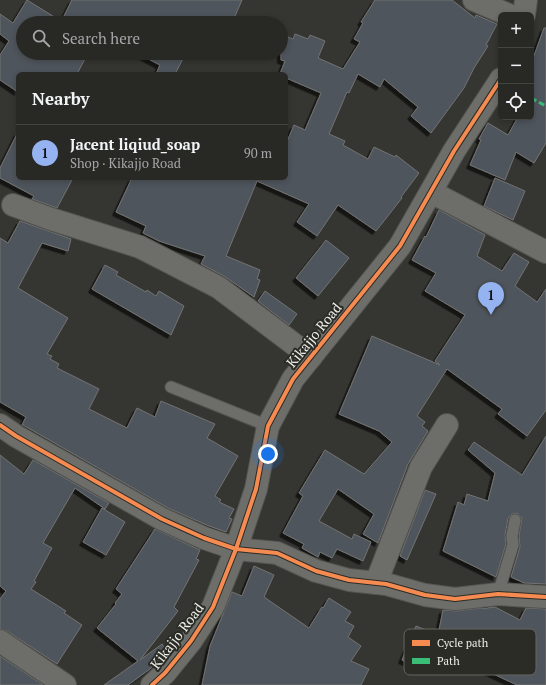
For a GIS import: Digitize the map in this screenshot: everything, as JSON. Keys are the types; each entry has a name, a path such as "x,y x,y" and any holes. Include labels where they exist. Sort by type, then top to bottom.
{"street":[{"path":"474,0 502,12"},
{"path":"524,12 526,0"},
{"name":"Kikajjo Road","path":"152,685 165,673 191,641 213,607 236,549 256,489 268,426 293,379 400,246 454,151 498,84"},
{"path":"431,192 546,252"},
{"path":"13,205 140,248 218,287 311,357"},
{"path":"0,425 16,436 162,519 204,538 236,549 277,553 316,570 349,580 386,584 425,595 455,599 498,594 546,598"},
{"path":"376,583 421,467 447,425"},
{"path":"0,641 65,685"}],"lane":[{"path":"171,387 268,426"},
{"path":"498,594 512,545 515,520"}],"building":[{"path":"27,0 53,16 17,16"},
{"path":"72,0 242,0 235,16 64,16"},
{"path":"375,0 452,0 475,18 476,15 497,24 486,45 488,46 474,68 464,88 431,133 411,116 418,107 384,79 380,87 358,74 349,93 347,92 329,134 345,141 343,145 368,159 374,147 395,157 396,155 419,173 401,197 402,198 376,231 338,205 317,236 297,222 309,204 257,181 226,256 260,270 257,279 260,280 254,297 224,276 201,264 205,256 159,241 143,233 146,226 116,212 131,180 288,180 288,139 294,125 305,130 321,93 288,79 288,72 281,72 285,61 281,60 288,60 288,37 293,39 295,34 308,39 310,35 325,41 318,58 343,69 360,42 354,39 363,23 361,22"},
{"path":"0,14 13,23 16,18 16,60 84,60 78,72 16,72 16,91 0,80 0,55 9,41 0,34"},
{"path":"544,28 546,28 546,143 534,163 516,152 505,180 470,165 481,140 479,139 488,123 508,135 516,120 534,120 534,56"},
{"path":"150,60 182,60 176,72 157,72 160,65"},
{"path":"16,136 16,180 72,180 57,208 32,199 34,196 0,178 0,168"},
{"path":"495,178 525,191 513,220 484,206"},
{"path":"439,210 485,235 477,256 502,271 514,253 529,262 515,286 537,302 546,289 546,410 527,436 498,414 502,409 447,369 417,416 425,422 422,426 428,431 408,464 378,543 363,534 374,514 338,489 319,521 352,539 354,534 371,542 363,561 337,549 332,558 320,552 318,557 302,548 304,544 283,533 303,496 299,493 325,450 364,474 392,442 379,431 339,414 372,336 440,365 435,361 465,315 425,291 436,273 412,260 425,236 426,237"},
{"path":"20,221 71,239 68,251 42,243 18,288 68,318 47,354 52,356 50,359 59,364 57,368 99,389 89,409 127,428 137,408 155,417 161,401 215,424 207,438 238,456 215,496 221,500 219,502 234,509 229,518 232,519 226,532 168,508 22,425 26,417 0,402 0,238 8,243"},
{"path":"326,240 349,258 318,296 296,278"},
{"path":"105,265 118,272 116,275 146,292 147,290 156,296 159,291 184,306 171,335 92,289"},
{"path":"265,291 297,314 289,325 258,301"},
{"path":"546,436 546,584 524,583 511,577 520,547 519,536 522,518 517,513 512,514 508,518 505,535 506,544 496,577 443,551 458,502 464,505 467,494 488,501 495,473 468,450 474,442 522,475"},
{"path":"0,455 24,474 33,460 109,503 105,509 75,488 43,543 52,548 34,581 36,582 31,589 66,611 64,613 82,625 57,664 7,631 0,629 0,599 6,591 0,586"},
{"path":"425,490 436,494 407,560 400,556"},
{"path":"102,508 125,522 106,555 83,542"},
{"path":"155,529 200,550 196,559 199,560 174,607 178,611 140,660 162,644 167,651 150,669 128,685 104,685 138,661 97,628 122,594 116,589"},
{"path":"254,566 274,575 264,597 309,628 329,598 351,612 345,621 354,626 348,637 361,646 351,661 369,669 361,685 202,685 210,646 232,592 242,596"},
{"path":"495,607 520,620 526,608 546,609 546,685 517,685 496,675 536,675 536,629 439,629 443,610 456,611"},
{"path":"416,626 423,629 415,629"},
{"path":"0,656 43,685 0,685"}],"marked path":[{"path":"534,100 546,106"}],"cycle path":[{"path":"152,685 165,673 191,641 213,607 236,549 256,489 268,426 293,379 400,246 454,151 498,84"},
{"path":"0,425 16,436 162,519 204,538 236,549 277,553 316,571 349,580 386,584 425,595 455,599 498,594 546,597"}],"place":[{"name":"Jacent liqiud_soap","path":"491,315"}]}
